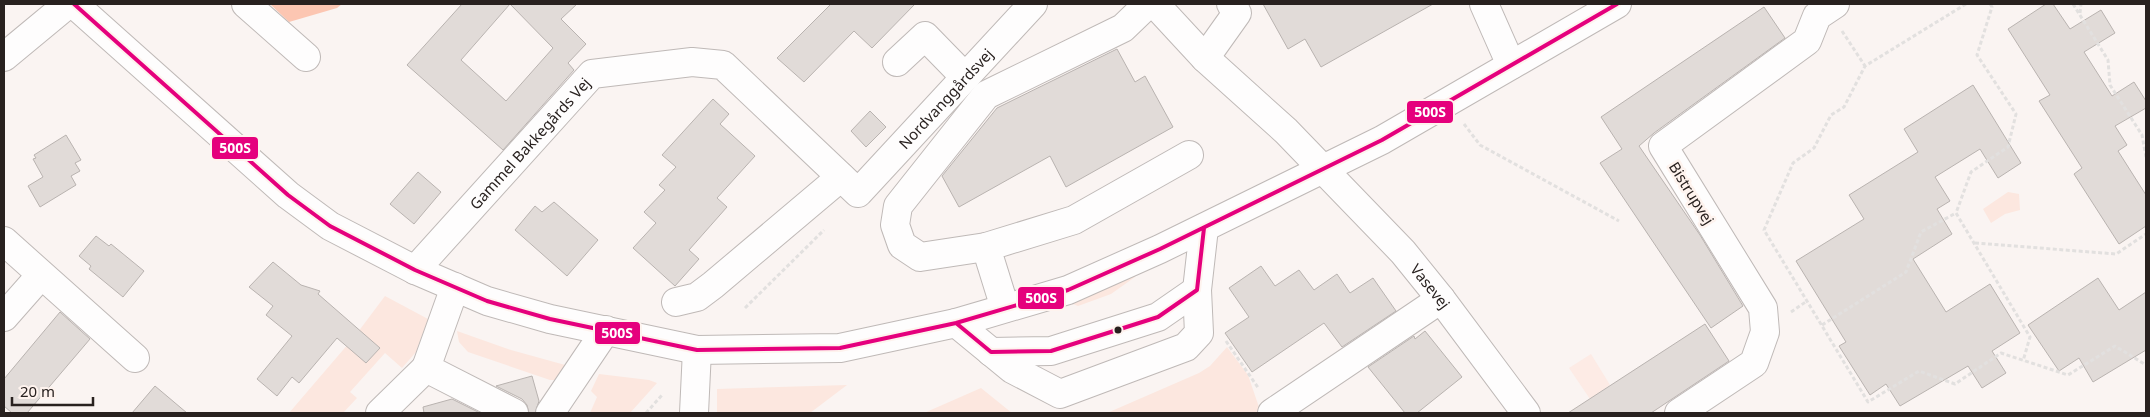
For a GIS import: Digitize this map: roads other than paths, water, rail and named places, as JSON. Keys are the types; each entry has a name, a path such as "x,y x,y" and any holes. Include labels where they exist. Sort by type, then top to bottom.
{"main road":[{"path":"4,57 68,4"},
{"path":"74,4 288,195 330,226 415,270 487,301 550,319 697,350 840,348 956,323 1068,290 1204,228 1382,140 1617,4"},
{"path":"246,4 306,57"},
{"name":"Nordvanggårdsvej","path":"676,302 697,298 850,185 965,77 1033,4"},
{"path":"1148,4 1123,28 986,95 898,206 895,225 902,245 920,256 986,247 1074,220 1189,155"},
{"path":"1155,4 1205,58 1286,131 1324,170"},
{"path":"1205,58 1237,12 1231,4"},
{"path":"1484,4 1511,65"},
{"name":"Bistrupvej","path":"1679,413 1754,363 1765,332 1763,308 1663,146 1806,41 1817,16 1831,6"},
{"path":"897,62 925,36 965,77"},
{"name":"Gammel Bakkegårds Vej","path":"415,270 592,74 692,62 723,65 850,185"},
{"name":"Vasevej","path":"1324,170 1403,252 1441,299 1526,413"},
{"path":"956,323 1012,369 1060,394 1186,347 1199,333 1197,290 1204,228"},
{"path":"4,241 135,358"},
{"path":"986,247 1005,308"},
{"path":"4,317 41,275"},
{"path":"380,413 426,368 456,287"},
{"path":"991,352 1051,352 1158,317 1197,290"},
{"path":"1272,413 1441,299"},
{"path":"550,413 606,330"},
{"path":"694,413 697,350"},
{"path":"426,368 514,413"}]}
